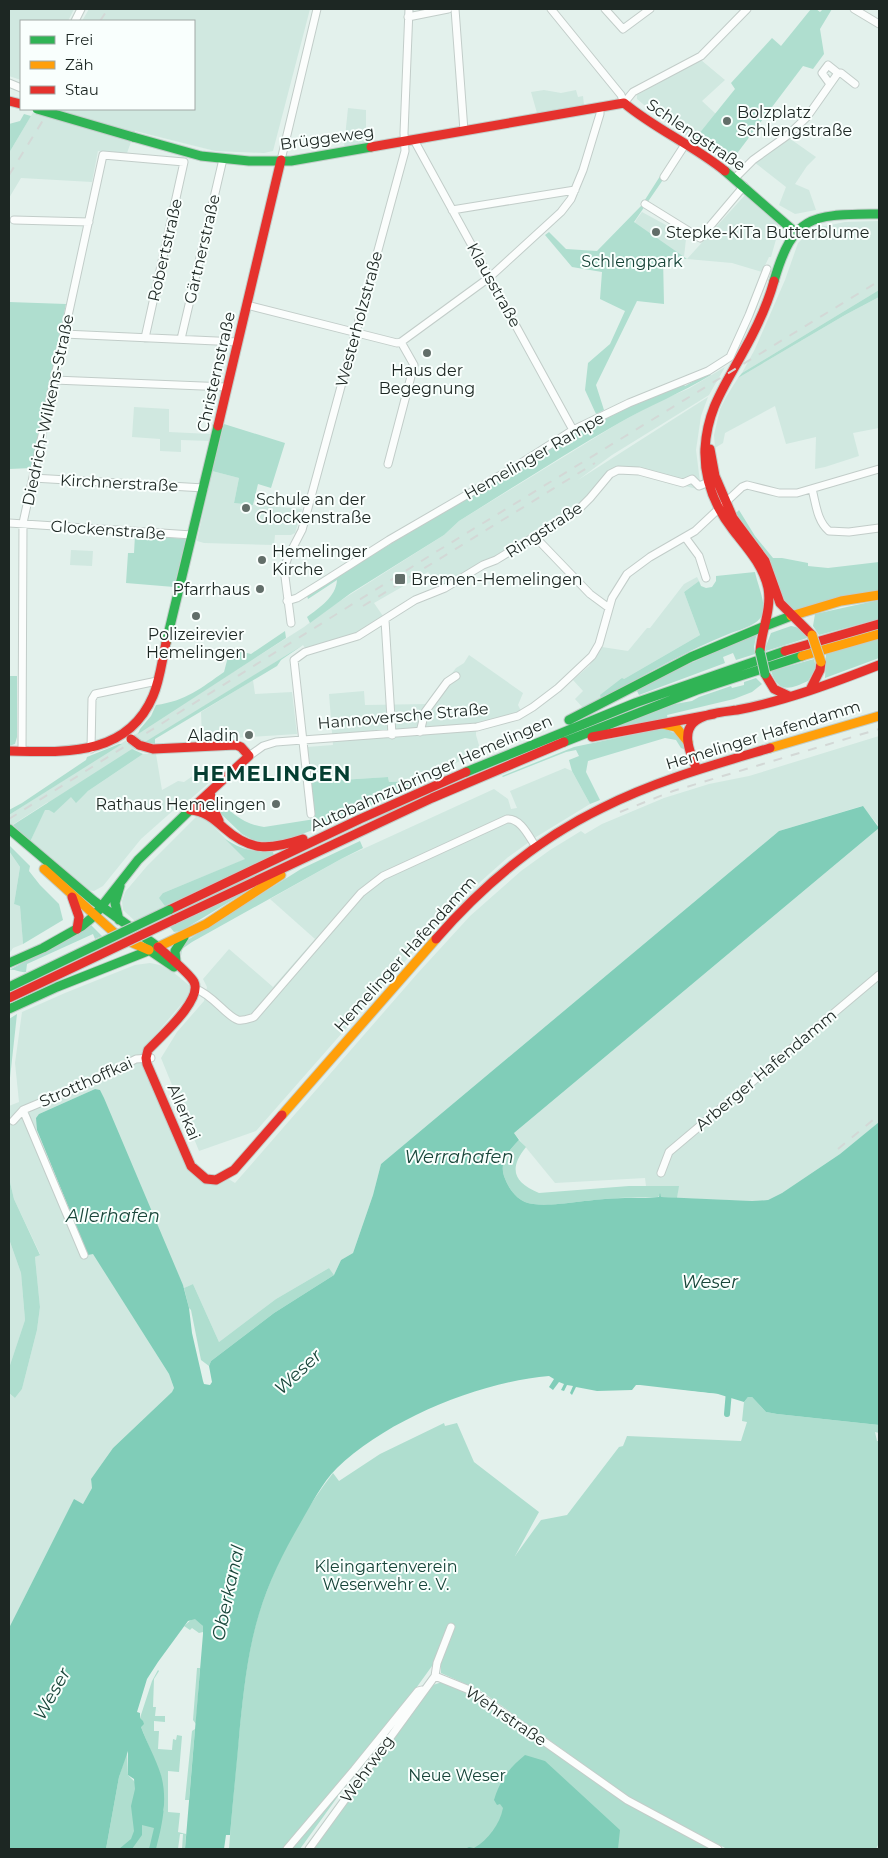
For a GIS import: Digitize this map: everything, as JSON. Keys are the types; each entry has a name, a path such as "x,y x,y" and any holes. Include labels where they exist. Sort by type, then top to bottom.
{"main road":[{"name":"Brüggeweg","path":"40,110 184,152 223,159 291,161 624,103"},
{"name":"Schlengstraße","path":"624,103 686,143 735,178 795,232"},
{"name":"Christernstraße","path":"9,751 74,751 91,749 128,735 148,710 157,681 204,488 281,160"},
{"path":"811,688 820,670 821,662 812,635 780,603 765,561 722,505 709,482 705,453 707,431 712,411 721,392 765,309 784,250 795,232 804,224 829,216 879,214"},
{"path":"707,431 725,520 760,564 767,581 770,599 760,652 765,674 768,683 774,690 789,696"},
{"path":"514,751 520,743 591,710 667,669 765,626 842,601 879,594"},
{"name":"Autobahnzubringer Hemelingen","path":"9,987 366,817 514,751 664,692 744,664 879,624"},
{"name":"Autobahnzubringer Hemelingen","path":"9,998 323,848 452,789 544,750 705,688 812,653 879,634"},
{"path":"544,750 559,749 604,734 756,706 879,665"},
{"path":"697,770 688,742 688,731 692,723 714,714"},
{"name":"Hemelinger Hafendamm","path":"191,1166 200,1177 206,1180 218,1180 226,1177 448,924 493,881 536,847 601,808 647,788 697,770 879,716"},
{"path":"658,724 676,727 688,742"},
{"path":"9,964 77,930 94,916 123,878 155,842 249,756 241,747 236,745 153,749 139,745 128,735"},
{"path":"210,792 213,808 220,823"},
{"path":"190,810 207,813 236,838 251,846 263,848 289,844 351,818 366,817"},
{"path":"9,829 46,871 118,937 149,950 186,974"},
{"path":"9,829 68,882 158,947 176,962 193,981 196,989 195,996 148,1058"},
{"path":"9,1008 184,937 282,875 311,859 323,848"},
{"path":"119,920 116,903 123,878"},
{"path":"71,894 79,917 77,930"},
{"path":"176,962 174,951 184,937"},
{"name":"Allerkai","path":"148,1058 150,1069 191,1166"}],"street":[{"name":"Christernstraße","path":"281,160 318,9"},
{"path":"409,13 448,9"},
{"path":"456,9 464,131"},
{"path":"605,9 623,29 650,9"},
{"path":"624,103 633,92 701,56 747,9"},
{"path":"854,9 879,24"},
{"path":"555,10 621,95 624,103"},
{"name":"Westerholzstraße","path":"291,623 287,601 285,564 302,530 409,141 409,13"},
{"path":"830,84 822,73 828,65 855,84"},
{"path":"735,178 753,160 788,136 807,117 838,73"},
{"path":"247,305 397,343 401,342 490,277 561,212 571,199 583,170 600,114 600,108"},
{"name":"Klausstraße","path":"409,141 420,154 452,210 573,430"},
{"path":"664,177 686,143"},
{"name":"Diedrich-Wilkens-Straße","path":"22,751 23,523 103,155 184,162"},
{"name":"Gärtnerstraße","path":"181,339 223,159"},
{"name":"Robertstraße","path":"145,338 184,162"},
{"path":"645,204 700,238 744,186"},
{"path":"452,210 575,190"},
{"path":"14,220 89,222"},
{"name":"Hemelinger Rampe","path":"287,601 297,598 324,582 389,540 518,465 573,430 628,403 708,371 730,357 767,269"},
{"path":"64,334 238,342"},
{"path":"388,464 414,365 401,342"},
{"path":"54,380 227,387"},
{"path":"879,469 812,489 820,520 829,531 843,532 879,528"},
{"name":"Ringstraße","path":"302,740 294,660 296,657 305,652 358,636 415,600 445,588 483,565 496,560 578,510 610,474 618,470 639,472 683,483 692,478 699,486 709,482"},
{"name":"Kirchnerstraße","path":"33,478 204,488"},
{"name":"Hannoversche Straße","path":"249,756 254,751 268,744 477,727 518,716 568,680 592,656 599,644 616,590 627,574 650,557 695,531 742,486 746,485 787,494 812,489"},
{"name":"Glockenstraße","path":"9,522 192,536"},
{"path":"685,537 699,556 706,578"},
{"path":"541,543 590,594 609,608"},
{"path":"385,620 392,734"},
{"path":"420,732 425,712 446,682 456,676"},
{"path":"91,749 92,699 95,694 157,681"},
{"path":"302,740 311,814"},
{"path":"196,989 205,992 236,1019 245,1020 254,1017 361,893 383,876 507,819 518,822 536,847"},
{"name":"Arberger Hafendamm","path":"661,1172 669,1152 879,975"},
{"name":"Strotthoffkai","path":"13,1121 23,1110 97,1079 136,1059 148,1058"},
{"name":"Strotthoffkai","path":"23,1110 84,1255"},
{"path":"287,1849 418,1691 425,1689 435,1676 437,1663 451,1627"},
{"name":"Wehrstraße","path":"435,1676 481,1697 627,1800 718,1849"},
{"name":"Wehrweg","path":"309,1849 425,1689"}],"shaded area":[{"path":"9,9 74,9 68,20 20,20 20,80 9,76"},
{"path":"89,9 310,9 273,151 264,153 215,151 135,131 127,153 98,151 92,182 21,178 9,198 9,153 34,110 195,110 195,20 83,20"},
{"path":"701,60 725,80 702,101 716,114 694,140 661,119 637,99 637,95"},
{"path":"544,90 561,93 576,90 578,97 583,96 584,105 537,113 531,92"},
{"path":"348,108 366,110 368,143 344,147"},
{"path":"789,138 816,157 807,166 795,184 809,190 816,210 795,214 779,205 786,187 754,162"},
{"path":"745,195 778,224 779,229 771,257 769,257 762,272 732,263 687,259"},
{"name":"Stepke-KiTa Butterblume","path":"642,212 688,237 686,239 684,257 627,244 636,220"},
{"path":"879,221 879,290 742,373 755,349 785,280 798,243 805,236 821,227 845,222"},
{"path":"879,297 879,428 853,433 859,456 815,469 816,437 786,444 775,406 725,433 723,443 715,448 714,435 720,409 738,378"},
{"path":"725,367 709,395 612,455 578,480 708,397 701,416 696,450 701,490 638,474 618,473 608,479 578,508 442,588 436,585 428,572 374,603 385,619 357,636 307,651 303,645 119,759 76,802 88,791 143,754 156,754 162,790 178,781 184,782 197,773 209,771 213,768 219,774 187,802 177,807 141,839 103,886 94,891 87,890 30,842 48,802 9,827 9,815 304,627 329,608 444,535 459,521 619,423 659,401 688,389"},
{"path":"134,407 169,409 169,432 210,434 209,441 181,440 181,452 160,451 160,439 132,437"},
{"name":"Schule an der Glockenstraße","path":"212,471 239,478 234,503 302,509 295,533 291,535 275,535 274,545 204,543 197,541"},
{"path":"71,550 93,551 92,566 70,565"},
{"path":"697,577 699,581 684,592 700,635 624,679 601,699 584,709 575,699 583,691 573,680 589,666 602,647 628,651 647,628 650,628 684,584"},
{"path":"469,655 523,693 518,705 522,713 476,727 476,735 481,752 414,781 389,782 388,777 310,782 307,747 333,745 329,694 364,691 365,705 429,704 456,668 464,663"},
{"path":"253,680 255,694 292,692 297,734 202,740 201,712"},
{"path":"879,736 879,826 862,806 779,831 381,1164 373,1195 353,1253 341,1260 334,1275 329,1268 276,1299 219,1342 193,1284 184,1288 95,1089 39,1114 37,1130 88,1255 93,1253 169,1374 174,1388 113,1448 91,1479 92,1488 83,1504 74,1500 9,1628 9,1393 15,1398 22,1389 37,1330 40,1307 35,1257 40,1254 14,1199 9,1178 9,1106 19,1102 15,1063 22,1012 135,965 150,963 160,965 173,972 190,986 190,994 151,1040 147,1056 201,1179 227,1178 235,1183 470,916 521,871 550,850 581,831 585,834 602,824 664,798 709,784 749,776"},
{"path":"565,768 572,771 590,804 536,837 507,858 461,899 256,1131 199,1151 161,1058 177,1032 204,1001 207,987 203,979 229,949 273,987 315,939 270,899 341,859 494,789 508,799 511,809 517,808 510,791"},
{"path":"198,815 208,821 246,859 163,893 165,906 135,921 123,910 122,901 125,892 147,866"},
{"path":"879,828 879,1122 840,1154 782,1193 768,1200 677,1198 678,1186 646,1186 645,1178 555,1183 514,1133"},
{"path":"9,851 20,867 14,904 20,905 23,944 13,948 9,954"},
{"path":"9,1239 21,1273 25,1320 9,1368"}],"green space":[{"path":"811,9 816,9 820,12 823,9 832,9 820,29 824,54 813,69 803,66 729,164 694,140 735,89 731,83 772,38 781,46"},
{"path":"24,114 31,116 9,153 9,124 20,121"},
{"name":"Schlengpark","path":"678,148 682,152 634,222 687,259 663,257 664,304 637,301 596,385 604,410 596,414 585,390 588,363 610,344 625,311 600,299 602,272 572,267 545,235 549,232 566,249 597,251 641,206"},
{"path":"879,290 879,297 738,378 742,373"},
{"path":"9,302 66,304 32,468 9,469"},
{"path":"709,373 711,375 700,382 630,417 459,521 444,535 351,593 310,623 307,617 322,606 330,597 334,592 337,580 308,599 307,596 338,576 574,432 627,406 683,384 685,386"},
{"path":"224,424 285,443 271,488 258,484 253,505 234,503 239,478 212,471"},
{"path":"739,510 755,536 773,558 808,563 808,566 828,568 879,562 879,591 792,611 783,602 770,562 734,515"},
{"path":"135,535 186,539 174,587 126,583 128,553 134,553"},
{"path":"755,572 764,609 758,621 681,655 601,699 600,695 622,678 624,679 700,635 684,592 699,581 701,586 706,588 712,587 716,581 716,576"},
{"path":"879,600 879,619 819,635 813,626 815,614"},
{"path":"791,626 801,630 807,638 766,651 771,633"},
{"path":"285,631 286,638 138,734 151,716 156,705 185,697 224,672 230,649 251,654"},
{"path":"757,632 754,647 755,654 736,660 733,653 723,657 725,663 639,695 636,689"},
{"path":"879,638 879,658 825,678 826,654"},
{"path":"303,645 281,660 277,666 155,739 155,744 145,742"},
{"path":"814,659 816,668 808,681 796,686 786,688 781,686 777,683 771,671"},
{"path":"9,676 17,676 17,737 15,744 9,746"},
{"path":"756,678 762,684 752,692 734,699 667,715 668,719 598,731 675,704 692,701 731,686 732,688 744,685 744,682"},
{"path":"664,728 680,736 686,750 681,748 676,740 665,738 588,761 586,772 600,800 590,804 572,771 569,760 579,756 576,750 502,776 574,747"},
{"path":"122,744 9,815 9,810 86,760 87,757"},
{"path":"132,749 143,754 88,791 76,803 71,797 54,813 45,810 30,842 13,825"},
{"path":"388,777 389,782 414,781 413,786 344,818 284,841 271,843 253,840 242,834 216,809 215,800 218,796 226,807 238,817 257,826 264,827 315,819 310,782"},
{"path":"225,839 242,848 273,852 274,855 165,906 159,898 163,893 245,859"},
{"path":"360,841 363,848 192,942 182,949 181,956 181,947 186,941 301,869"},
{"path":"9,845 30,866 29,871 59,904 63,920 23,944 20,906 14,904 20,867 9,851"},
{"path":"264,881 181,931 174,932 170,927"},
{"path":"90,924 102,936 95,939 93,934 27,964 26,972 9,970 68,939"},
{"path":"17,1014 9,1087 9,1019"},
{"path":"519,1140 526,1147 517,1162 516,1174 524,1185 539,1193 629,1186 679,1186 677,1198 661,1197 660,1195 658,1197 611,1198 542,1205 525,1202 512,1191 503,1171 506,1156"},
{"path":"9,1178 14,1199 40,1255 35,1257 40,1307 37,1330 22,1389 15,1398 9,1393 9,1368 25,1320 21,1273 9,1239"},
{"path":"329,1268 334,1275 274,1313 211,1361 209,1366 201,1360 191,1310 184,1288 193,1284 219,1342 276,1299"},
{"name":"Kleingartenverein Weserwehr e. V.","path":"748,1397 752,1397 766,1412 879,1425 879,1433 875,1432 877,1441 879,1441 879,1843 876,1849 727,1849 630,1798 481,1691 441,1673 441,1664 432,1666 300,1849 229,1849 243,1697 255,1627 265,1594 290,1540 310,1505 333,1473 339,1481 380,1454 444,1423 445,1426 457,1423 474,1462 539,1512 515,1556 541,1520 567,1515 619,1447 623,1446 627,1436 741,1441 747,1422 742,1421 744,1402"},
{"path":"192,1619 198,1619 203,1626 203,1632 199,1633 192,1628 190,1630 184,1626"},
{"path":"197,1668 200,1668 196,1724 193,1720"},
{"path":"158,1670 154,1679 153,1707 156,1707 155,1716 165,1716 165,1722 154,1721 154,1731 159,1731 158,1749 172,1750 173,1739 176,1740 177,1735 182,1736 179,1772 168,1771 168,1812 180,1813 178,1832 186,1834 185,1849 182,1849 183,1834 180,1834 178,1849 106,1849 119,1777 127,1751 128,1775 164,1811 161,1776 141,1727 140,1718 152,1681"},
{"name":"Neue Weser","path":"442,1682 466,1691 623,1801 712,1849 311,1849 433,1685"},
{"path":"195,1729 189,1800 185,1800 192,1731"}],"water":[{"path":"863,806 879,828 514,1133 519,1140 506,1156 503,1171 507,1184 512,1191 521,1200 532,1204 542,1205 612,1198 659,1197 660,1193 661,1197 768,1200 782,1193 840,1154 879,1122 879,1425 766,1412 752,1397 748,1397 744,1402 718,1394 640,1385 636,1385 632,1390 597,1391 576,1387 572,1395 570,1393 573,1386 567,1385 564,1391 561,1390 564,1384 559,1382 553,1390 549,1387 554,1379 549,1376 494,1386 436,1406 408,1419 358,1450 337,1468 318,1494 272,1578 259,1614 249,1655 230,1835 226,1835 224,1849 185,1849 203,1634 203,1626 195,1619 188,1621 147,1679 137,1712 140,1713 140,1718 143,1721 144,1724 141,1727 159,1769 163,1784 164,1803 156,1849 149,1849 154,1828 142,1825 142,1835 132,1849 119,1849 131,1839 134,1831 131,1806 135,1789 134,1779 128,1775 128,1751 119,1777 106,1849 9,1849 9,1628 74,1499 83,1504 92,1488 91,1479 113,1448 174,1388 169,1374 93,1254 88,1255 37,1130 36,1118 39,1114 95,1089 100,1090 183,1285 203,1381 204,1384 210,1385 212,1382 209,1366 211,1361 274,1313 334,1275 341,1260 353,1253 373,1195 381,1164 779,831"},
{"name":"Neue Weser","path":"525,1755 545,1761 620,1830 618,1849 465,1849 469,1847 474,1848 479,1845 496,1826 503,1808 500,1804 497,1805 494,1800 496,1793 506,1775"}],"pier":[{"path":"636,1386 718,1394 719,1397 636,1389"}],"waterway":[{"path":"727,1414 729,1391"}],"railway":[{"path":"101,20 108,9"},
{"path":"9,175 49,110"},
{"path":"9,819 439,550 879,281"},
{"path":"363,606 595,463"},
{"path":"620,812 673,791 879,729"},
{"path":"838,1149 879,1115"}],"traffic: fast":[{"path":"40,110 133,137"},
{"path":"133,137 201,156 249,161 291,161 371,147"},
{"path":"725,171 795,232"},
{"path":"774,281 790,242 799,230 810,222 822,217 838,215 879,214"},
{"path":"166,643 218,426"},
{"path":"765,626 791,616"},
{"path":"569,720 691,657 765,626"},
{"path":"466,772 635,703 785,651"},
{"path":"760,652 765,674"},
{"path":"564,742 697,690 802,656"},
{"path":"9,963 43,948 82,926 94,916 138,860 190,810"},
{"path":"9,829 94,901 158,947"},
{"path":"119,920 115,903 120,886"},
{"path":"9,987 169,910"},
{"path":"176,962 175,951 184,937"},
{"path":"9,1009 57,987 153,949"},
{"path":"149,950 174,967"}],"traffic: slow":[{"path":"791,616 841,601 879,595"},
{"path":"802,656 879,634"},
{"path":"812,635 821,662"},
{"path":"770,748 879,716"},
{"path":"663,724 676,727 688,742"},
{"path":"44,869 119,937 149,950"},
{"path":"158,947 206,924 281,875"},
{"path":"282,1115 436,939"}],"traffic: jam":[{"path":"9,101 20,104"},
{"path":"371,147 624,103 648,121 725,171"},
{"path":"218,426 281,160"},
{"path":"760,652 769,604 766,580 758,564 727,521 716,502 706,471 705,449 706,435 713,411 723,388 756,328 774,281"},
{"path":"710,449 715,476 733,518 765,561 780,603 812,635"},
{"path":"785,651 879,624"},
{"path":"9,751 72,750 92,747 111,740 127,730 142,716 153,696 166,643"},
{"path":"811,688 820,670 821,662"},
{"path":"697,770 690,753 688,734 693,723 702,717 791,697 879,665"},
{"path":"765,674 774,689 789,696"},
{"path":"592,737 714,714"},
{"path":"131,739 139,745"},
{"path":"173,920 432,798 564,742"},
{"path":"139,745 153,749 236,745 241,747 249,756 190,810"},
{"path":"436,939 472,901 512,865 578,820 622,798 663,782 770,748"},
{"path":"169,910 360,819 466,772"},
{"path":"210,792 213,808 219,821"},
{"path":"190,810 208,816 234,836 252,845 271,847 303,839"},
{"path":"72,897 79,917 77,929"},
{"path":"9,998 173,920"},
{"path":"158,947 183,969 194,982 195,990 192,999 170,1028 148,1050 146,1058 191,1166 206,1179 216,1180 234,1170 282,1115"}],"place":[{"name":"Bolzplatz Schlengstraße","path":"727,121"},
{"name":"Stepke-KiTa Butterblume","path":"656,232"},
{"name":"Haus der Begegnung","path":"427,353"},
{"name":"Schule an der Glockenstraße","path":"246,508"},
{"name":"Hemelinger Kirche","path":"262,560"},
{"name":"Bremen-Hemelingen","path":"400,579"},
{"name":"Pfarrhaus","path":"260,589"},
{"name":"Polizeirevier Hemelingen","path":"196,616"},
{"name":"Aladin","path":"249,735"},
{"name":"Rathaus Hemelingen","path":"276,804"}],"district":[{"name":"HEMELINGEN","path":"272,773"}],"water label":[{"name":"Werrahafen","path":"459,1157"},
{"name":"Allerhafen","path":"113,1216"},
{"name":"Weser","path":"710,1282"},
{"name":"Weser","path":"298,1372"},
{"name":"Oberkanal","path":"228,1593"},
{"name":"Weser","path":"52,1694"}]}
